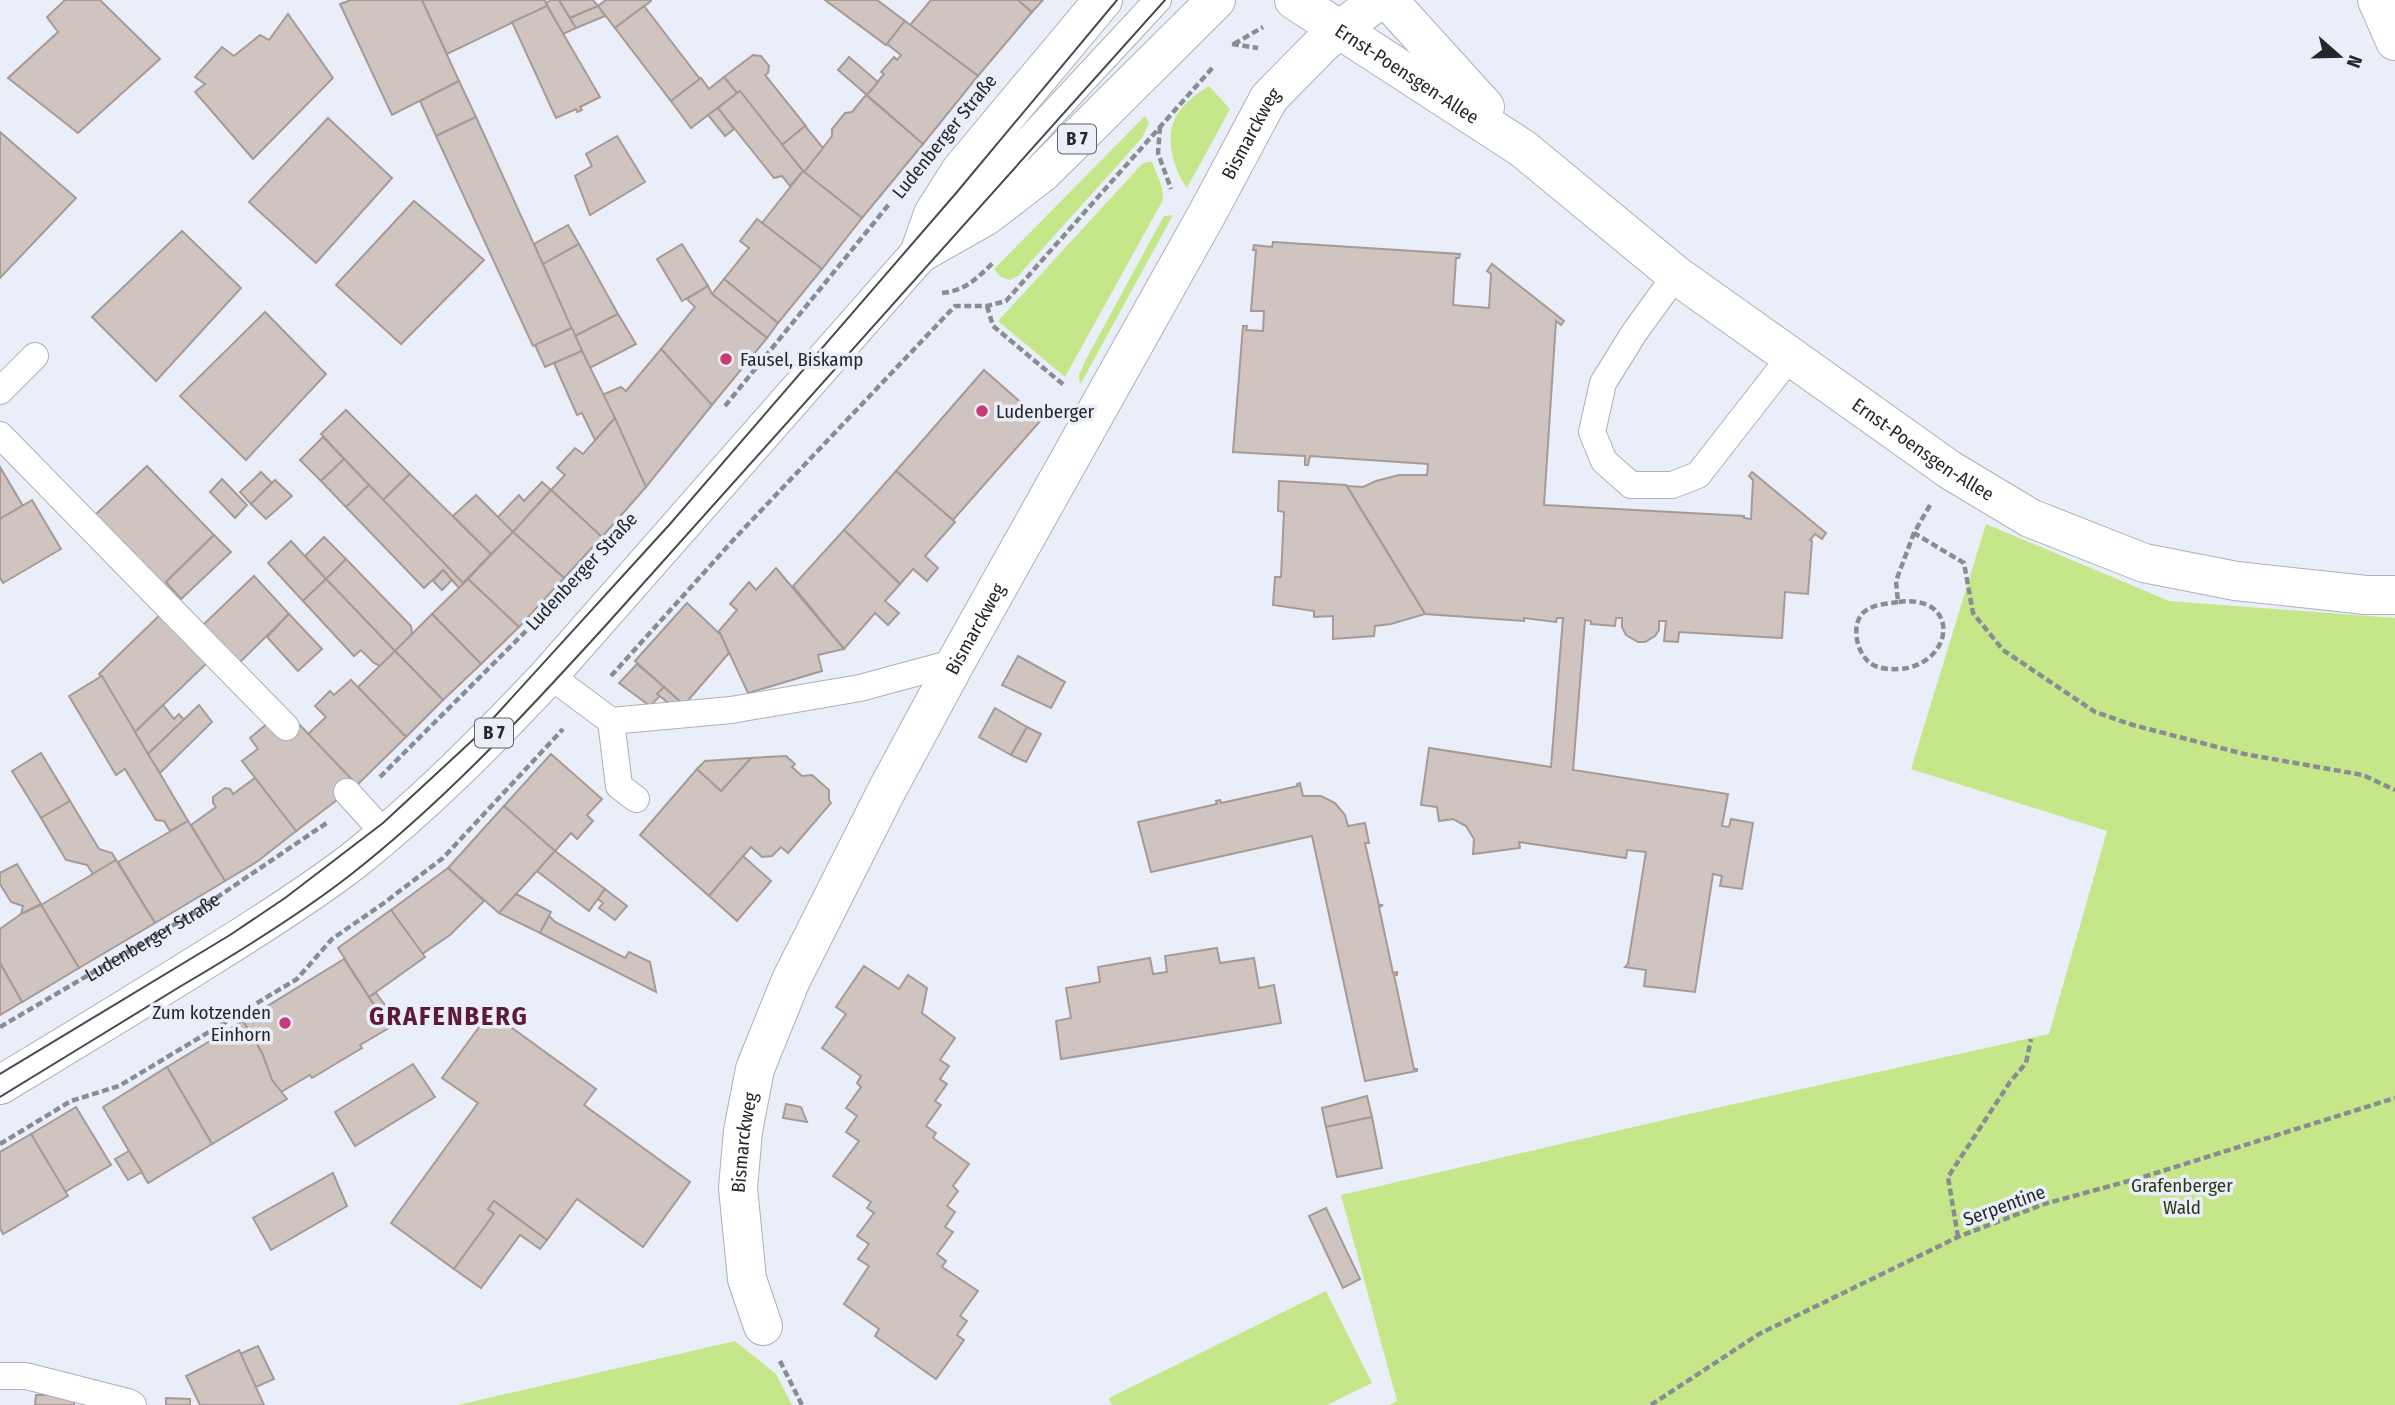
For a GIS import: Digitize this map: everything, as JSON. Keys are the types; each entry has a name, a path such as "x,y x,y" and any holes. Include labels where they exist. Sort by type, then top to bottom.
{"street":[{"name":"Ludenberger Straße","path":"919,254 933,214 961,170 1103,0"},
{"name":"Ludenberger Straße","path":"0,1085 283,911 385,834 485,743 549,675 919,254 986,216 1042,173 1216,0"},
{"name":"Bismarckweg","path":"763,1326 747,1279 738,1188 743,1131 755,1069 791,980 956,662 1269,98 1324,42 1379,0"},
{"name":"Ernst-Poensgen-Allee","path":"1388,0 1522,148"},
{"path":"2376,0 2395,41"},
{"name":"Ernst-Poensgen-Allee","path":"1280,12 1341,29 1522,148 1676,275 1950,470 2030,518 2144,563 2236,581 2366,595 2395,595"}],"lane":[{"path":"919,254 957,192 1117,0"},
{"path":"919,254 970,204 1158,0"},
{"path":"1676,275 1634,333 1603,383 1592,432 1604,461 1631,485 1672,485 1698,475 1790,357"},
{"path":"0,391 35,356"},
{"path":"0,435 286,727"},
{"path":"549,675 611,721 731,710 860,688 956,662"},
{"path":"611,721 619,786 636,799"},
{"path":"351,797 385,834"},
{"path":"0,1376 26,1376 133,1405"}],"path":[{"path":"1224,55 1233,45 1280,12"},
{"path":"1160,126 1215,65"},
{"name":"Ludenberger Straße","path":"721,411 892,201"},
{"path":"987,306 993,326 1096,410"},
{"path":"1898,602 1896,581 1914,533 1950,470"},
{"path":"1914,533 1964,563 1973,613 2003,650 2095,712 2133,725 2244,754 2363,775 2395,790"},
{"path":"1913,600 1928,603 1940,615 1944,631 1940,644 1928,660 1908,667 1890,669 1870,664 1858,647 1856,628 1862,614 1875,606 1898,602 1913,600"},
{"name":"Ludenberger Straße","path":"0,1027 194,913 325,824 351,797 393,765 545,611"},
{"path":"379,895 384,903"},
{"path":"1958,1237 1948,1177 2010,1082 2026,1063 2031,1039"},
{"name":"Serpentine","path":"1651,1405 1759,1335 1958,1237 2045,1204 2140,1178 2395,1098"}],"green space":[{"path":"1209,86 1230,109 1187,188 1178,174 1173,158 1173,124 1182,107"},
{"path":"1145,116 1149,123 1142,138 1018,276 1010,280 1001,277 994,269"},
{"path":"1142,164 1153,164 1162,187 1163,200 1065,377 998,321"},
{"path":"1173,215 1080,385 1079,375 1085,361 1160,223 1164,216"},
{"name":"Grafenberger Wald","path":"1986,524 2169,601 2395,618 2395,1405 1389,1405 1397,1401 1341,1195 2049,1034 2107,831 1911,769"},
{"path":"1326,1291 1372,1383 1327,1405 1112,1405 1109,1398"},
{"path":"735,1341 776,1374 792,1405 458,1405"}],"building":[{"path":"65,0 100,0 160,59 78,133 8,78 58,32 47,17"},
{"path":"351,0 422,0 459,81 392,115 340,4"},
{"path":"422,0 545,0 547,6 447,54"},
{"path":"559,0 576,28 563,34 546,3"},
{"path":"559,0 593,0 598,6 570,18"},
{"path":"606,0 651,1 615,28 598,6"},
{"path":"825,0 877,0 905,21 886,45"},
{"path":"931,0 1018,0 1032,12 978,76 910,25"},
{"path":"1018,0 1043,0 1032,12"},
{"path":"547,6 600,97 580,107 582,110 577,112 576,109 556,118 512,22"},
{"path":"598,6 605,16 576,28 570,18"},
{"path":"644,6 700,79 671,101 615,28"},
{"path":"288,14 333,78 253,159 195,92 205,84 195,77 222,47 234,56 260,35 269,40"},
{"path":"905,21 978,76 923,144 867,95 884,74 881,72 894,57 897,60 901,55 887,44"},
{"path":"753,55 761,56 769,66 765,75 806,126 782,145 740,91 737,93 724,77"},
{"path":"849,57 878,82 867,95 838,70"},
{"path":"724,77 737,93 691,128 671,101 701,78 709,89"},
{"path":"459,81 476,117 436,136 420,101"},
{"path":"740,91 803,171 790,186 782,176 774,178 718,108"},
{"path":"866,95 923,144 862,218 804,172 832,136 832,129 845,113 852,112"},
{"path":"718,108 734,129 725,136 708,115"},
{"path":"476,117 572,328 533,346 436,136"},
{"path":"328,118 392,178 316,263 249,202"},
{"path":"805,126 823,148 804,172 782,145"},
{"path":"0,132 76,198 0,278"},
{"path":"617,136 645,182 590,215 575,176 592,166 586,154"},
{"path":"803,171 862,218 822,269 762,223"},
{"path":"414,201 484,260 401,344 336,285"},
{"path":"757,219 822,269 778,323 724,279 749,248 740,241"},
{"path":"568,225 579,244 543,264 534,244"},
{"path":"182,231 241,288 156,381 92,317"},
{"path":"1273,242 1460,254 1459,258 1456,258 1453,305 1489,308 1491,274 1487,271 1492,264 1564,321 1561,325 1556,321 1544,505 1744,516 1751,519 1753,480 1749,476 1752,472 1826,533 1822,539 1815,534 1810,540 1808,594 1785,592 1782,638 1679,632 1678,642 1664,641 1666,621 1659,621 1659,630 1655,636 1645,642 1638,642 1626,635 1622,618 1616,618 1615,626 1591,624 1591,621 1585,620 1573,770 1728,794 1722,826 1729,827 1731,819 1753,823 1742,889 1720,886 1722,876 1713,874 1695,992 1644,986 1646,970 1625,967 1628,964 1646,852 1627,850 1626,858 1519,842 1520,848 1473,854 1474,839 1466,826 1453,819 1439,821 1437,807 1421,805 1429,748 1551,767 1563,618 1557,618 1556,622 1425,614 1347,486 1363,487 1399,475 1427,475 1428,464 1310,456 1308,465 1305,465 1305,456 1233,452 1243,326 1247,326 1246,330 1263,331 1264,311 1251,311 1256,250 1253,250 1254,245 1272,247"},
{"path":"579,244 618,314 575,336 543,264"},
{"path":"682,244 708,286 682,301 657,259"},
{"path":"724,279 778,323 767,338 712,294"},
{"path":"708,286 712,294 767,338 712,405 661,349 695,307 687,299"},
{"path":"265,312 326,374 246,460 180,396"},
{"path":"618,314 636,344 590,368 575,336"},
{"path":"572,328 582,351 545,367 535,345"},
{"path":"661,349 712,405 646,487 602,395 621,387 626,391"},
{"path":"582,351 615,418 595,440 582,413 577,415 554,363"},
{"path":"984,370 1041,420 953,520 896,471"},
{"path":"346,410 410,474 383,500 321,434"},
{"path":"615,418 646,487 602,537 551,490 565,475 557,468 575,448 583,454"},
{"path":"323,437 344,459 321,481 300,460"},
{"path":"344,459 369,485 346,507 321,481"},
{"path":"147,466 214,535 166,582 181,599 178,602 94,516"},
{"path":"0,467 23,506 0,519"},
{"path":"896,471 955,522 925,556 938,568 927,581 913,569 900,584 844,530"},
{"path":"261,472 272,483 251,504 240,492"},
{"path":"410,474 491,554 463,583 383,500"},
{"path":"222,479 247,505 235,518 210,492"},
{"path":"275,480 292,496 266,519 251,504"},
{"path":"1279,481 1346,485 1425,614 1375,626 1374,636 1333,639 1333,616 1314,617 1314,611 1273,605 1275,577 1281,577 1284,512 1278,511"},
{"path":"542,482 551,490 513,532 497,518 519,495 524,501"},
{"path":"369,485 463,583 460,589 443,570 424,588 346,507"},
{"path":"551,490 602,537 564,578 513,532"},
{"path":"476,495 513,532 491,554 453,516"},
{"path":"32,500 61,549 3,583 0,578 0,519"},
{"path":"844,530 900,584 885,601 899,613 888,625 875,613 844,649 793,586"},
{"path":"513,532 564,578 519,627 468,579"},
{"path":"214,535 231,552 181,599 166,582"},
{"path":"324,537 346,559 326,579 305,556"},
{"path":"291,541 326,579 303,601 268,563"},
{"path":"346,559 411,626 412,634 395,651 326,579"},
{"path":"776,568 844,649 818,655 822,671 748,693 719,631 737,610 730,604 749,582 756,590"},
{"path":"443,570 452,580 442,590 433,581"},
{"path":"254,576 289,614 238,664 202,626"},
{"path":"326,579 395,651 380,666 361,650 354,656 303,601"},
{"path":"468,579 519,627 481,664 432,614"},
{"path":"687,603 721,635 729,653 684,705 635,661"},
{"path":"161,614 208,662 135,732 99,674"},
{"path":"289,614 322,649 298,671 267,637"},
{"path":"432,614 481,664 443,700 395,651"},
{"path":"395,651 443,700 406,737 358,687"},
{"path":"1018,656 1065,682 1051,708 1002,685"},
{"path":"637,664 664,687 657,694 660,696 650,706 619,683"},
{"path":"102,676 188,821 170,831 164,821 156,820 125,769 116,775 69,696"},
{"path":"351,680 406,737 357,785 308,734 326,717 315,706 330,691 334,695"},
{"path":"664,687 684,705 671,705 657,694"},
{"path":"163,705 174,719 179,714 184,720 148,754 135,732"},
{"path":"199,705 212,722 160,773 148,754"},
{"path":"995,708 1027,727 1011,755 979,737"},
{"path":"296,721 357,785 296,831 242,761 258,749 250,738 268,723"},
{"path":"1027,727 1041,734 1026,762 1011,755"},
{"path":"41,753 70,801 41,818 12,771"},
{"path":"551,754 602,799 587,815 593,821 577,839 571,833 555,851 504,806"},
{"path":"786,756 795,764 792,767 802,776 812,775 829,790 831,803 788,853 781,847 772,856 762,857 751,847 709,896 640,835 697,769 721,791 751,758"},
{"path":"751,758 721,791 697,769 705,761"},
{"path":"255,778 296,831 258,861 225,881 191,825 216,807 213,797 225,788 230,789 233,794"},
{"path":"1300,783 1303,796 1321,796 1335,803 1345,815 1348,826 1365,823 1369,843 1365,843 1379,905 1383,905 1379,907 1393,973 1397,972 1397,975 1394,975 1414,1069 1417,1071 1365,1081 1312,836 1151,872 1138,822 1217,804 1216,801 1220,800 1221,803 1298,786"},
{"path":"70,801 99,849 112,853 116,860 93,874 87,865 66,860 41,818"},
{"path":"504,806 555,851 499,913 448,868"},
{"path":"188,821 225,881 155,923 118,862"},
{"path":"555,851 605,889 589,911 537,871"},
{"path":"743,856 771,881 737,921 709,896"},
{"path":"116,860 155,923 79,968 41,905"},
{"path":"17,864 41,904 21,914 23,906 11,902 0,884 0,873"},
{"path":"448,868 484,901 450,935 422,954 391,910"},
{"path":"605,889 627,906 615,920 599,908 603,903 598,899"},
{"path":"516,894 551,912 540,933 499,913"},
{"path":"41,905 79,968 22,1002 0,963 0,929 21,914"},
{"path":"391,910 425,957 369,997 338,948"},
{"path":"549,916 555,922 625,958 629,952 650,962 656,992 540,933"},
{"path":"1217,948 1220,963 1254,958 1259,988 1274,985 1281,1023 1061,1059 1056,1021 1071,1018 1066,988 1100,982 1098,967 1150,958 1153,974 1167,972 1165,956"},
{"path":"344,959 389,1028 312,1078 310,1075 281,1092 272,1080 262,1053 243,1021"},
{"path":"0,963 22,1002 0,1015"},
{"path":"864,966 899,989 908,975 927,988 922,1013 955,1038 940,1060 949,1066 940,1079 947,1084 935,1101 941,1105 926,1126 936,1133 933,1138 969,1164 953,1186 958,1191 947,1206 955,1212 945,1227 953,1232 937,1254 946,1261 942,1267 978,1291 960,1316 967,1321 957,1335 964,1340 936,1379 875,1336 879,1329 844,1304 869,1266 858,1259 869,1244 857,1236 874,1213 867,1208 871,1202 833,1176 859,1141 846,1132 857,1116 846,1108 861,1087 857,1083 861,1076 822,1048 846,1014 836,1007"},
{"path":"376,993 394,1017 386,1023 369,997"},
{"path":"490,1012 596,1089 584,1105 690,1182 643,1247 577,1199 547,1240 494,1201 488,1209 494,1214 454,1269 391,1223 478,1103 442,1078"},
{"path":"243,1021 262,1053 272,1080 287,1099 212,1144 167,1067"},
{"path":"413,1064 435,1097 355,1146 335,1112"},
{"path":"167,1067 212,1144 148,1183 103,1107"},
{"path":"1367,1096 1372,1117 1326,1127 1322,1108"},
{"path":"786,1104 801,1107 807,1122 783,1118"},
{"path":"76,1107 111,1165 65,1192 31,1134"},
{"path":"1372,1117 1382,1168 1337,1177 1326,1127"},
{"path":"31,1134 68,1196 3,1234 0,1228 0,1152"},
{"path":"129,1151 142,1172 128,1180 115,1159"},
{"path":"333,1173 347,1206 271,1250 253,1218"},
{"path":"494,1201 547,1240 540,1249 520,1235 481,1288 454,1269 494,1214 488,1209"},
{"path":"1326,1208 1360,1279 1343,1288 1309,1216"},
{"path":"258,1346 274,1379 256,1387 240,1354"},
{"path":"239,1350 264,1405 200,1405 186,1376"},
{"path":"36,1395 74,1395 74,1405 35,1405"},
{"path":"166,1398 190,1399 190,1405 166,1405"}],"tram line":[{"path":"0,1074 230,935 285,898 383,823 476,737 670,524 957,192 1117,0"},
{"path":"0,1097 309,906 384,847 451,787 607,624 1165,0"}],"place":[{"name":"Fausel, Biskamp","path":"726,359"},
{"name":"Ludenberger","path":"982,411"},
{"name":"Zum kotzenden Einhorn","path":"285,1023"}],"district":[{"name":"GRAFENBERG","path":"449,1016"}]}
